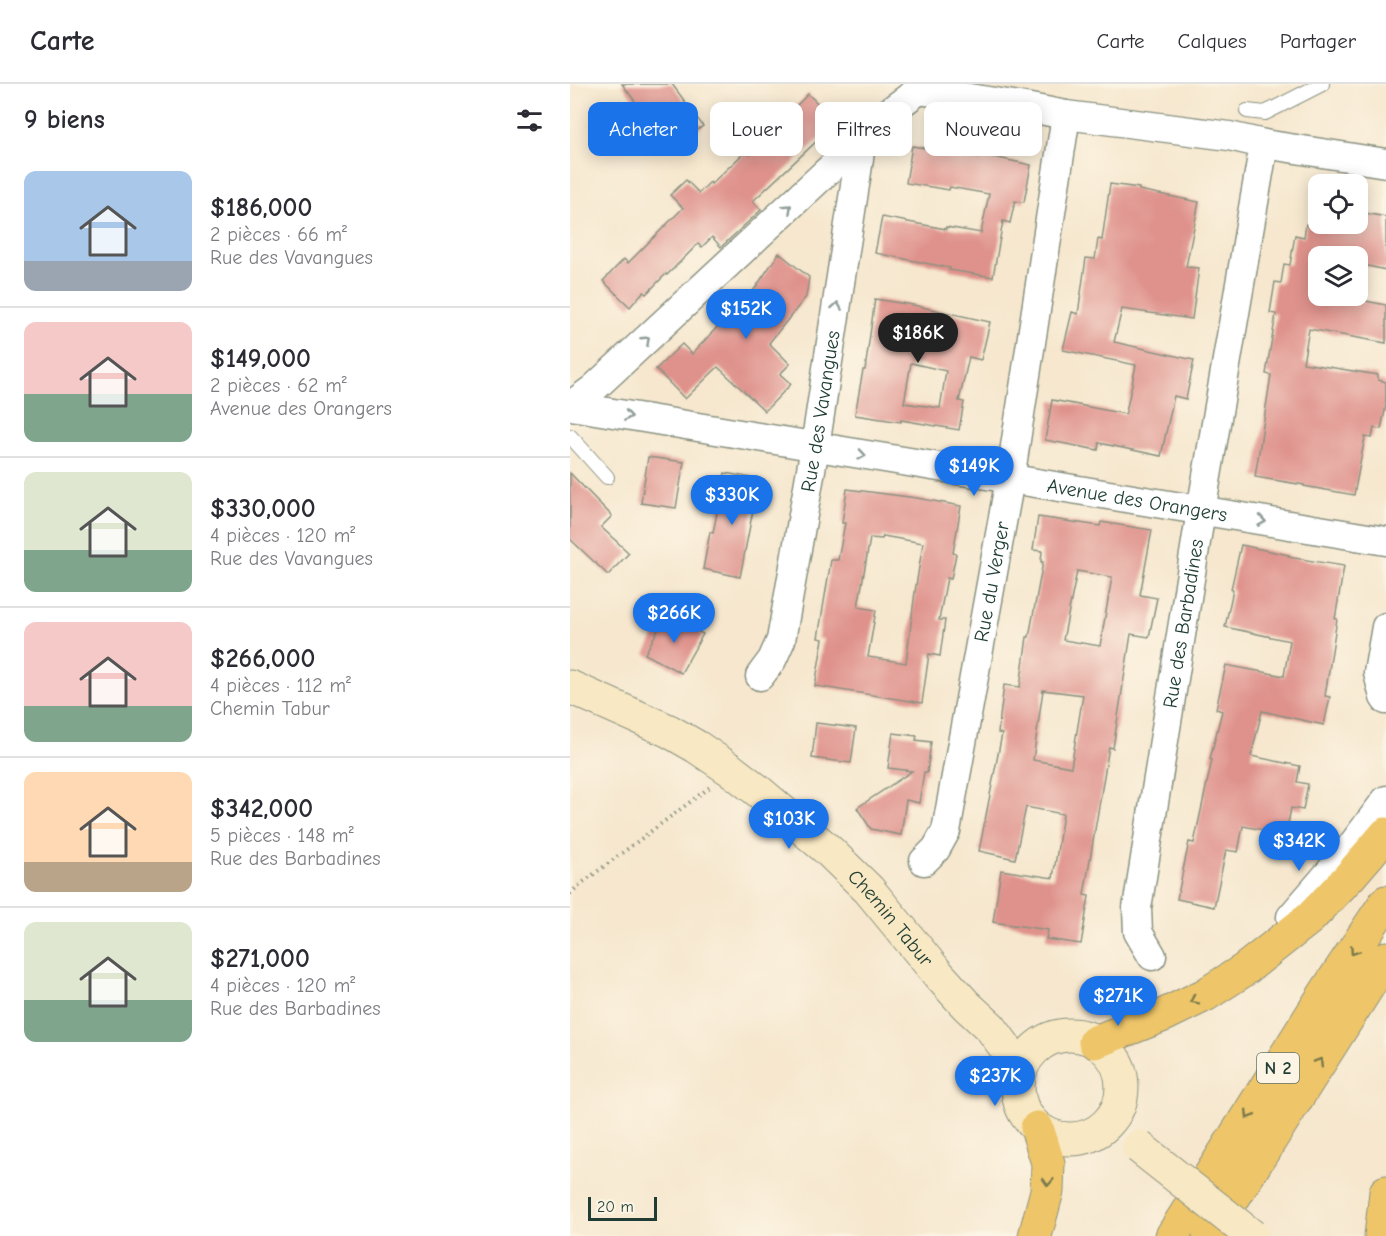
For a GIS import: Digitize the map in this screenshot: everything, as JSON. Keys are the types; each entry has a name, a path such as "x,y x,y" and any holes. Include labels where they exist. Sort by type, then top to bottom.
{"highway":[{"path":"1095,1042 1164,1015 1205,995 1244,970 1310,918 1386,834"},
{"name":"N 2","path":"1172,1236 1324,995 1386,902"},
{"name":"N 2","path":"1209,1236 1386,958"},
{"path":"1035,1236 1047,1191 1048,1163 1037,1128"},
{"path":"1381,1236 1386,1192"}],"main road":[{"name":"Chemin Tabur","path":"570,687 669,731 731,770 828,850 869,890 966,1005 1029,1059"},
{"path":"1062,1035 1079,1036 1095,1042 1109,1052 1118,1066 1122,1083 1120,1100 1106,1121 1086,1137 1070,1140 1052,1137 1037,1128 1026,1115 1019,1100 1018,1083 1029,1059 1046,1041 1062,1035"},
{"path":"1106,1121 1252,1236"}],"street":[{"path":"900,102 916,87 1066,115 1228,136 1264,129 1386,163"},
{"name":"Rue du Verger","path":"924,861 936,849 946,831 1010,479 1066,115"},
{"name":"Rue des Barbadines","path":"1152,956 1138,932 1137,908 1264,129"},
{"path":"570,406 593,389 844,156"},
{"name":"Rue des Vavangues","path":"760,676 772,660 781,640 815,447 859,156"},
{"name":"Avenue des Orangers","path":"570,406 1386,541"},
{"path":"1386,627 1378,673 1386,700"},
{"path":"1244,970 1347,852 1386,800"}],"lane":[{"path":"1247,111 1264,129 1322,84"},
{"path":"570,436 607,477"}],"path":[{"path":"570,894 731,770"}],"building":[{"path":"622,84 672,84 685,102 636,102"},
{"path":"808,94 816,102 815,143 803,154 803,102 800,102"},
{"path":"698,119 703,126 698,130"},
{"path":"912,146 924,148 924,156 989,156 1031,165 1024,202 1015,201 1010,223 1003,221 993,277 949,270 950,268 875,253 882,217 981,233 989,194 950,187 949,190 906,183"},
{"path":"741,156 801,156 753,201 761,210 721,247 712,237 702,247 698,244 646,294 643,292 630,307 603,281 624,259 628,263 683,208 670,195 686,180 699,193 710,182 711,184"},
{"path":"1110,184 1139,188 1139,190 1199,202 1186,267 1199,268 1192,319 1122,309 1114,342 1194,360 1186,399 1174,396 1161,456 1099,443 1098,450 1045,440 1052,400 1125,414 1126,412 1136,365 1063,350 1072,312 1078,314 1086,258 1095,259 1098,239 1102,240"},
{"path":"1368,214 1386,217 1386,270 1368,266 1368,246 1308,246 1308,306 1368,306 1368,301 1386,305 1386,343 1309,329 1303,363 1378,375 1378,380 1386,382 1386,406 1381,429 1374,428 1372,438 1365,437 1354,495 1255,477 1271,375 1266,374 1276,314 1270,313 1275,282 1281,283 1284,264 1290,265 1295,235 1304,237 1306,224 1308,224 1308,234 1368,234"},
{"path":"779,253 809,277 806,297 769,343 790,364 780,374 791,384 765,411 718,367 685,399 656,369 682,344 692,354 737,306 741,309"},
{"path":"875,299 990,322 981,360 969,357 959,401 964,402 959,430 855,415 863,370 865,370","holes":["911,363 946,371 940,408 904,403"]},
{"path":"648,457 684,462 676,508 641,503"},
{"path":"570,473 612,516 601,527 629,553 608,575 570,539"},
{"path":"725,473 759,479 740,577 703,569"},
{"path":"847,489 961,506 953,553 956,554 951,579 947,578 939,620 945,620 940,656 929,654 922,703 815,686 823,639 818,638 831,560 838,560 845,523 842,523","holes":["883,536 923,543 906,663 868,657 876,610 858,607 870,538 882,539"]},
{"path":"1038,517 1100,526 1101,522 1152,530 1140,595 1157,598 1149,637 1131,634 1113,748 1109,747 1084,895 1089,896 1081,944 1046,939 1048,930 993,922 1001,870 1053,878 1063,814 1026,807 1015,859 979,851 1002,734 998,733 1004,685 1020,687 1027,637 1029,637 1043,562 1041,562 1042,551 1033,550","holes":["1077,571 1112,577 1100,646 1063,640","1043,690 1083,695 1071,767 1033,760"]},
{"path":"1241,545 1289,555 1288,557 1344,566 1325,696 1330,697 1324,725 1262,711 1251,756 1300,766 1297,782 1308,784 1303,810 1291,808 1286,834 1243,826 1238,852 1226,850 1214,907 1177,899 1189,842 1194,843 1212,760 1210,759 1222,711 1216,709 1226,665 1284,676 1290,641 1225,627"},
{"path":"666,615 703,634 681,673 645,654"},
{"path":"816,723 856,728 851,763 812,758"},
{"path":"893,733 917,736 916,740 931,742 927,773 924,772 919,803 906,800 901,835 871,829 857,808 912,771 888,768"}]}
